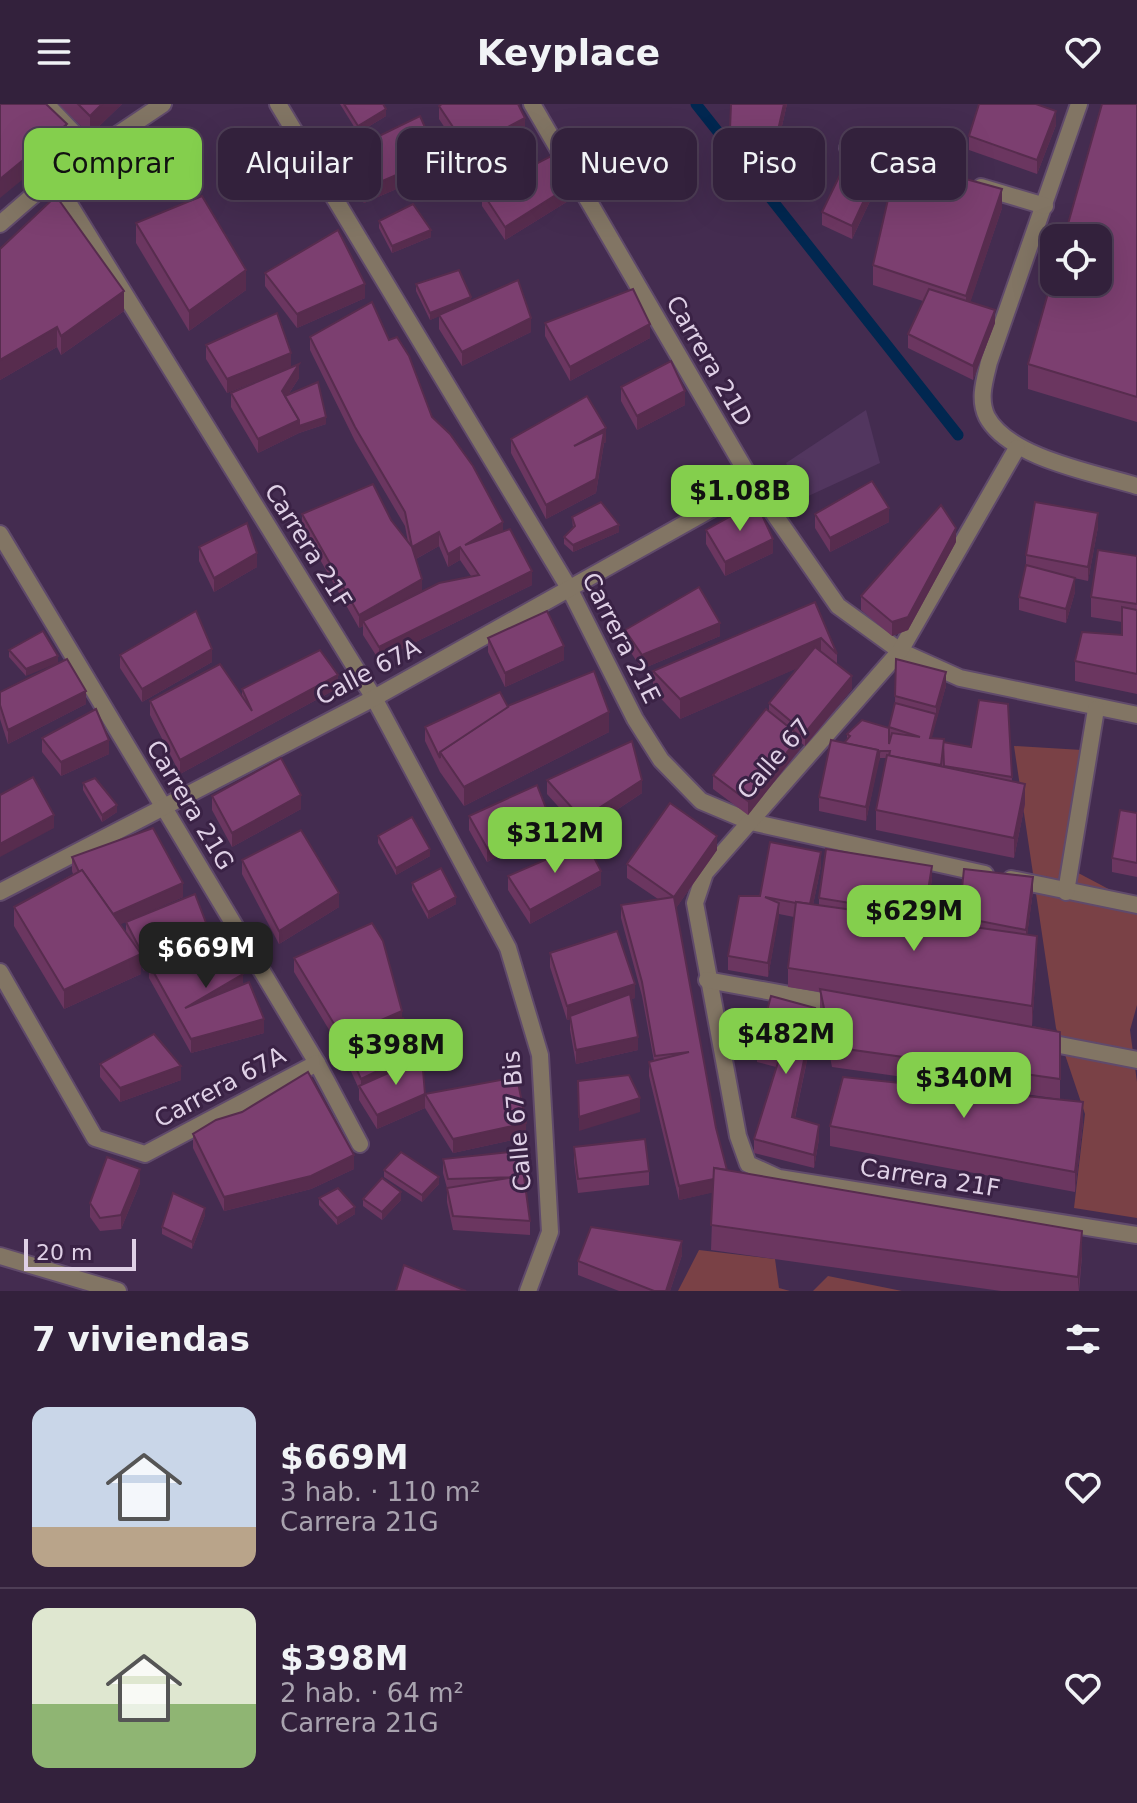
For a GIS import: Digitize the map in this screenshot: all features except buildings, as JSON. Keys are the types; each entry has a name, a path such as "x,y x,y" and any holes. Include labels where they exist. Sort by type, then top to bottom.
{"street":[{"path":"46,104 69,128"},
{"path":"126,128 163,104"},
{"name":"Carrera 21E","path":"278,104 569,588 635,719 661,760 701,801 751,822 1137,905"},
{"name":"Carrera 21D","path":"532,104 754,485 838,606 900,651 960,678 1096,709 1137,715"},
{"path":"1079,104 989,362 982,393 987,417 1017,448 1137,486"},
{"path":"969,184 1045,206"},
{"path":"0,224 28,200"},
{"name":"Carrera 21F","path":"67,200 374,698 508,948"},
{"name":"Calle 67","path":"738,1136 695,903 705,873 900,651 1017,448"},
{"name":"Calle 67A","path":"0,892 374,698 754,485"},
{"name":"Carrera 21G","path":"0,534 317,1063 360,1144"},
{"path":"1066,892 1096,709"},
{"name":"Calle 67 Bis","path":"508,948 540,1055 550,1232 528,1291"},
{"name":"Carrera 67A","path":"0,972 95,1138 145,1154 317,1063"},
{"path":"707,980 861,1008"},
{"path":"1014,1037 1137,1060"},
{"name":"Carrera 21F","path":"738,1136 748,1164 779,1178 1137,1235"},
{"path":"0,1256 118,1291"}],"shaded area":[{"path":"866,410 880,463 804,498 786,463"},
{"path":"1014,746 1082,750 1065,866 1137,904 1137,1005 1130,1030 1137,1082 1137,1218 1074,1208 1085,1114 1056,1028"},
{"path":"699,1250 775,1259 779,1288 790,1291 678,1291"},
{"path":"828,1276 902,1291 813,1291"}],"waterway":[{"path":"696,104 958,435"}]}
